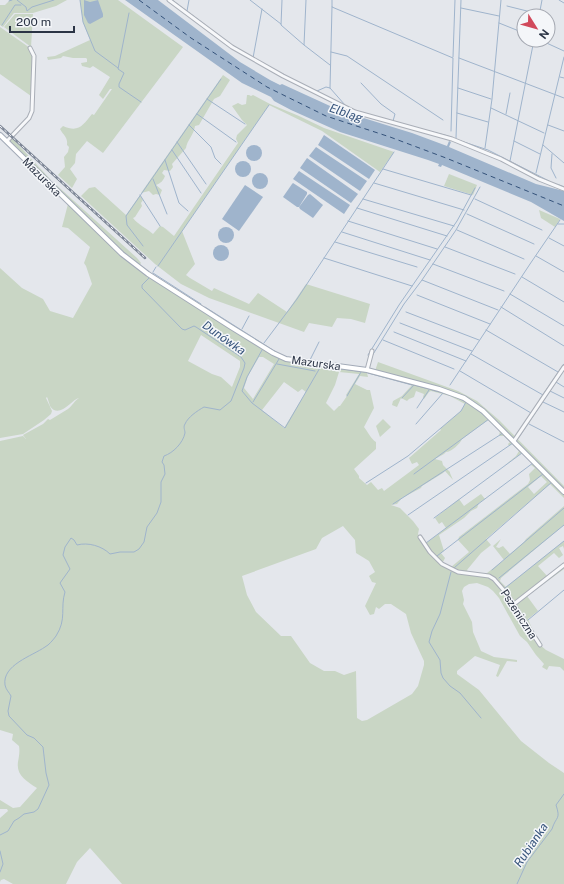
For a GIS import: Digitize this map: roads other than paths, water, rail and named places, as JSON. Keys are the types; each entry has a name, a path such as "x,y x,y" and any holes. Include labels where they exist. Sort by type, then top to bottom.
{"main road":[{"name":"Mazurska","path":"0,135 122,254 148,274 225,323 273,353 286,359 367,370 446,391 464,398 483,411 564,492"}],"street":[{"path":"169,0 232,46 283,76 355,112 364,116 452,139 500,159 539,179 564,189"},
{"path":"7,141 29,118 32,112 34,56 30,48"},
{"path":"367,370 372,351"},
{"path":"514,441 564,367"},
{"name":"Pszeniczna","path":"420,536 437,561 458,572 492,578 503,589 514,604 540,645"},
{"path":"514,604 564,564"}],"water":[{"path":"84,0 90,2 98,0 103,17 90,24 88,23 84,15"},
{"name":"Elbląg","path":"125,0 158,0 240,62 280,85 282,84 341,111 412,133 447,146 449,141 451,142 449,147 536,184 564,191 564,221 531,202 442,165 441,167 438,166 439,164 428,160 340,132 291,110 274,101 271,97 242,83"},
{"path":"324,135 375,170 369,179 318,145"},
{"path":"251,145 257,145 262,150 260,159 257,161 251,161 246,156 246,150"},
{"path":"316,147 367,181 360,191 309,156"},
{"path":"307,158 358,194 351,203 300,168"},
{"path":"240,161 246,161 251,166 249,175 246,177 240,177 235,172 235,166"},
{"path":"299,171 350,205 344,214 293,179"},
{"path":"257,173 263,173 268,178 266,187 263,189 257,189 252,184 252,178"},
{"path":"293,183 307,192 299,207 283,197"},
{"path":"245,185 263,197 239,231 222,219"},
{"path":"310,194 323,205 313,218 299,207"},
{"path":"223,227 229,227 234,232 232,241 229,243 223,243 218,238 218,232"},
{"path":"218,245 224,245 229,250 227,259 224,261 218,261 213,256 213,250"}],"waterway":[{"path":"17,0 26,7 27,11 32,7 54,0"},
{"path":"80,0 83,22 95,51 118,68"},
{"path":"172,0 204,24"},
{"path":"187,11 189,0"},
{"path":"250,0 281,24"},
{"path":"282,0 281,25 304,45"},
{"path":"306,0 304,45 330,65"},
{"path":"332,0 332,7 453,58 451,131"},
{"path":"453,57 455,0"},
{"path":"456,138 461,0"},
{"path":"485,148 492,99 501,0"},
{"path":"540,8 542,0"},
{"path":"559,0 564,3"},
{"path":"2,25 15,5 21,5"},
{"path":"507,6 516,8"},
{"path":"330,88 332,7"},
{"path":"461,8 499,16"},
{"path":"253,58 262,9"},
{"path":"129,13 118,69 124,73 119,87 141,102"},
{"path":"499,23 516,30"},
{"path":"556,47 564,51"},
{"path":"510,161 532,48"},
{"path":"331,52 347,56 443,120"},
{"path":"536,173 564,57"},
{"path":"459,58 564,98"},
{"path":"560,77 564,78"},
{"path":"143,246 127,225 126,216 221,79"},
{"path":"361,83 381,104 395,114 393,121"},
{"name":"Elbląg","path":"317,91 326,87 330,88 345,105"},
{"path":"458,88 491,99"},
{"path":"506,114 510,93"},
{"path":"207,99 245,124"},
{"name":"Dunówka","path":"158,266 269,105"},
{"path":"491,108 544,133"},
{"path":"457,113 488,122"},
{"path":"197,114 236,142"},
{"path":"189,125 211,147 215,158 221,164"},
{"path":"548,125 564,131"},
{"path":"417,128 448,136"},
{"path":"455,139 488,150 549,181"},
{"path":"514,141 540,154"},
{"path":"177,142 206,184"},
{"path":"543,145 564,163"},
{"path":"172,150 201,193"},
{"path":"264,343 297,299 394,152"},
{"path":"552,154 551,168 556,178"},
{"path":"165,160 179,203 188,211"},
{"path":"383,169 471,195"},
{"path":"153,179 167,214"},
{"path":"374,183 464,210"},
{"path":"559,185 564,187"},
{"path":"422,280 456,230 480,187"},
{"path":"368,355 399,305 457,221 475,188"},
{"path":"140,195 160,226"},
{"path":"363,199 454,226"},
{"path":"475,199 542,230"},
{"path":"357,208 447,236"},
{"path":"467,214 534,244"},
{"path":"450,385 560,220"},
{"path":"348,221 437,249"},
{"path":"558,224 564,224"},
{"path":"457,230 524,259"},
{"path":"342,232 430,260"},
{"path":"549,238 564,246"},
{"path":"335,242 417,267"},
{"path":"445,247 515,274"},
{"path":"536,256 564,272"},
{"path":"324,258 412,286"},
{"path":"433,264 504,291"},
{"name":"Dunówka","path":"153,272 156,267"},
{"path":"153,273 201,304"},
{"path":"522,277 564,302"},
{"name":"Dunówka","path":"0,835 8,831 14,821 24,814 34,812 38,809 49,785 43,747 34,738 27,735 9,716 8,711 11,696 5,687 5,678 8,672 19,662 48,645 59,630 62,619 65,592 60,583 70,569 63,555 65,547 71,538 77,545 95,545 110,554 134,552 139,549 144,542 147,527 157,513 161,502 161,482 165,474 164,465 162,462 164,456 171,453 180,444 185,433 184,425 193,414 204,407 220,410 231,401 244,368 245,363 241,357 196,327 194,326 185,330 182,329 142,288 142,285 149,278"},
{"path":"372,356 404,304 422,280 498,310"},
{"path":"510,294 564,326"},
{"path":"417,295 490,324"},
{"path":"205,307 276,352"},
{"path":"501,307 564,346"},
{"path":"406,312 479,340"},
{"path":"242,329 249,316"},
{"path":"400,323 472,351"},
{"path":"486,330 558,372"},
{"path":"394,332 466,361"},
{"path":"383,340 454,369"},
{"path":"310,360 319,342"},
{"path":"262,350 247,377 242,391 252,403 285,428 321,366"},
{"path":"471,354 543,395"},
{"path":"253,402 279,359"},
{"path":"306,360 365,368 409,379"},
{"path":"277,364 315,371"},
{"path":"540,399 564,364"},
{"path":"327,367 365,372"},
{"path":"519,437 564,370"},
{"path":"460,371 531,413"},
{"path":"347,396 361,372"},
{"path":"368,373 412,385"},
{"path":"556,382 564,387"},
{"path":"402,398 414,385 429,389"},
{"path":"417,408 429,390"},
{"path":"432,390 443,393"},
{"path":"550,391 564,398"},
{"path":"416,424 443,393"},
{"path":"366,483 408,456 461,411 466,402 458,398"},
{"path":"543,402 564,412"},
{"path":"479,411 486,417"},
{"path":"414,474 489,419"},
{"path":"529,424 564,442"},
{"path":"393,504 503,433"},
{"path":"408,515 513,443"},
{"path":"434,518 522,453"},
{"path":"426,543 533,463"},
{"path":"437,556 543,474"},
{"path":"454,568 552,482"},
{"path":"552,483 564,495"},
{"path":"492,570 564,508"},
{"path":"499,578 564,525"},
{"path":"505,588 564,541"},
{"path":"451,572 440,614 432,631 429,642 440,660 443,678 450,686 460,693 481,718"},
{"path":"517,604 546,581"},
{"path":"528,620 564,590"},
{"name":"Rubianka","path":"517,884 527,862 552,829 558,816 556,805 564,794"},
{"name":"Dunówka","path":"0,851 3,864 0,872"}],"railway":[{"path":"0,126 145,258"}]}
